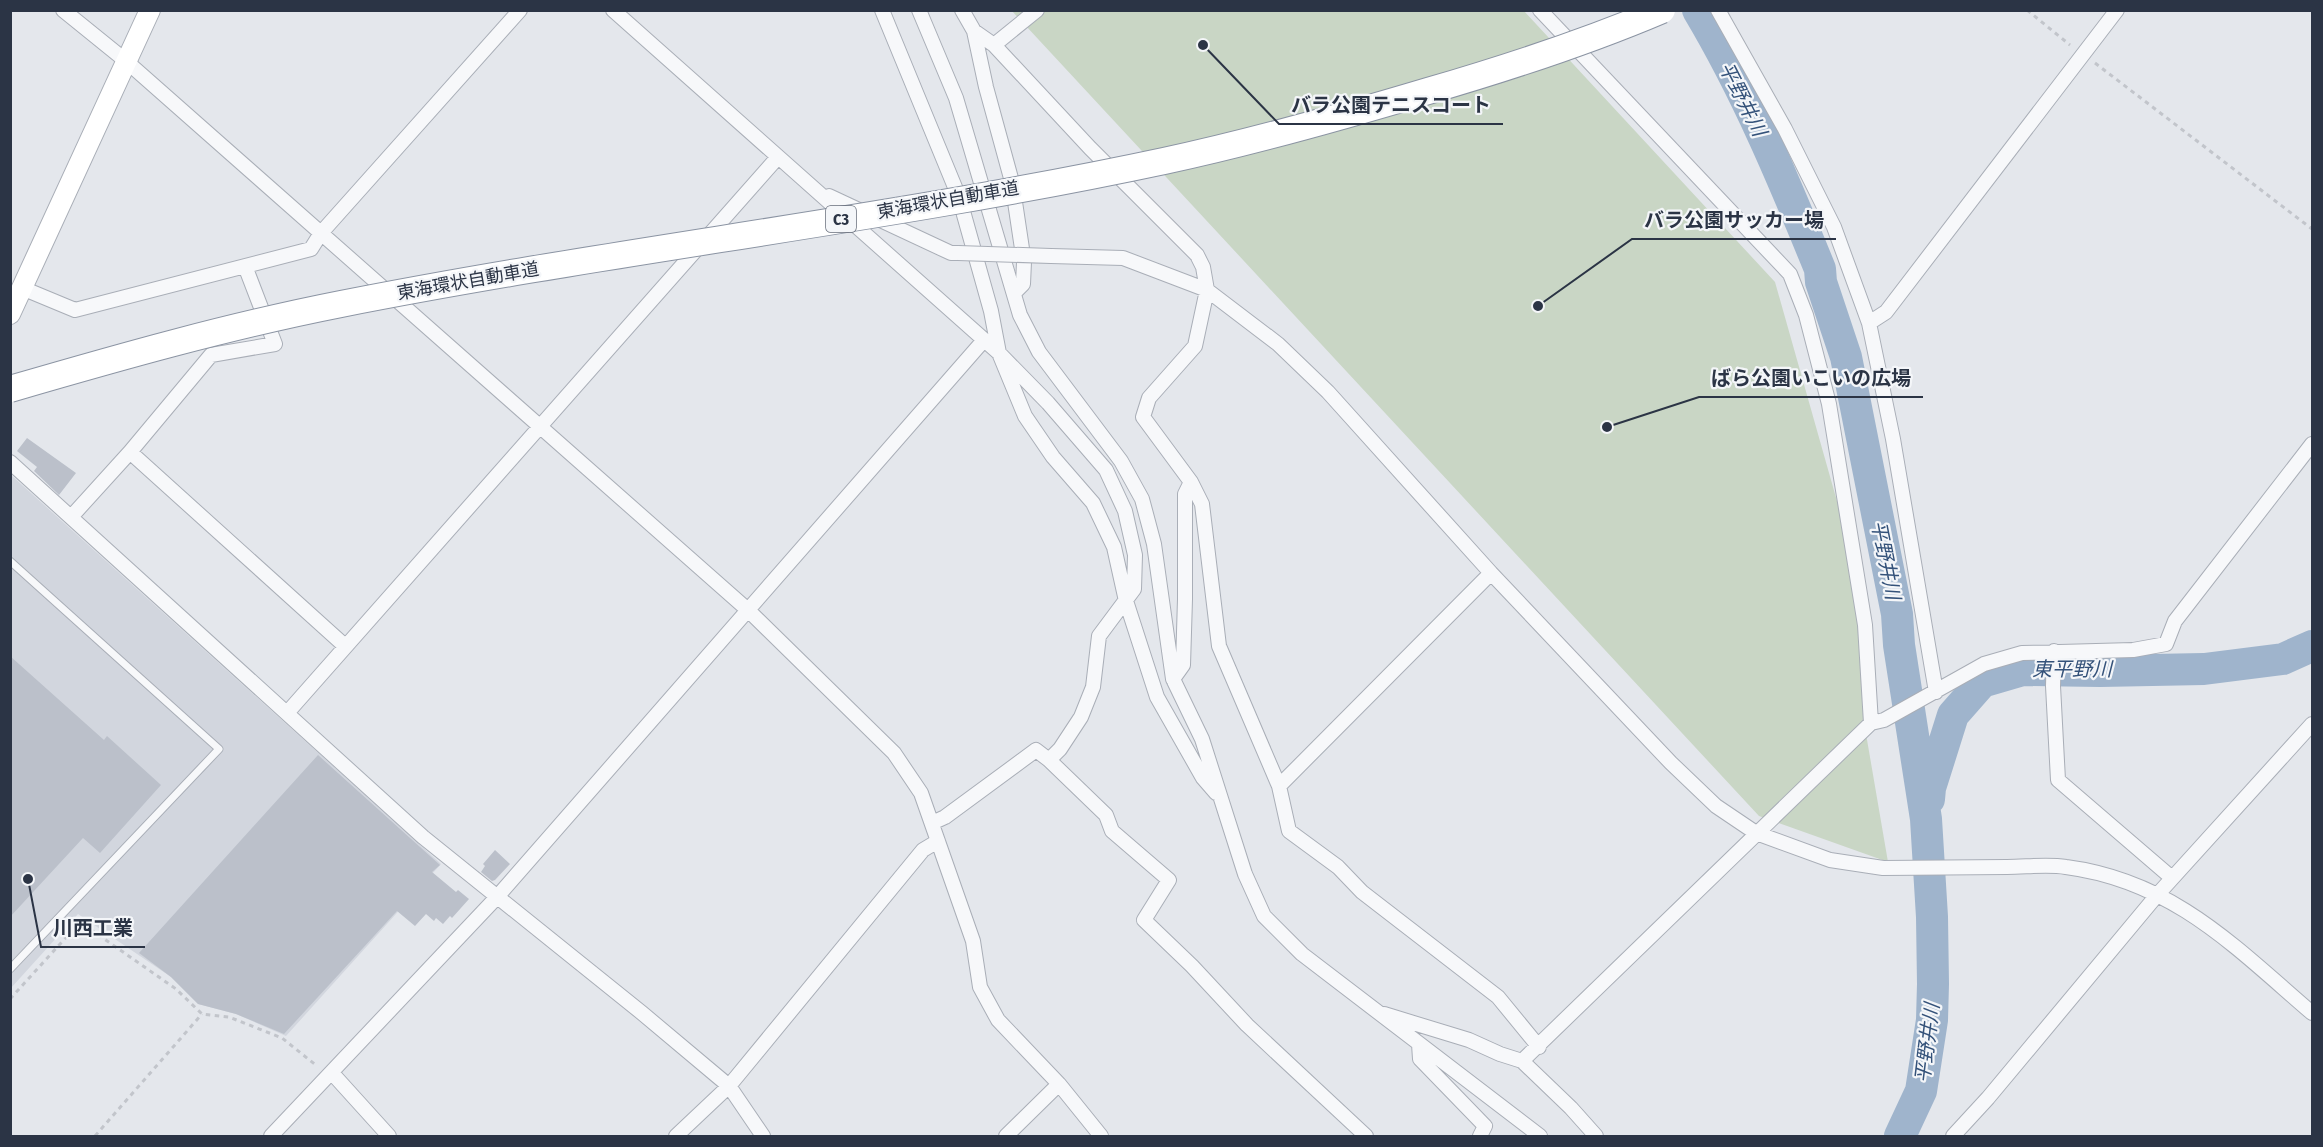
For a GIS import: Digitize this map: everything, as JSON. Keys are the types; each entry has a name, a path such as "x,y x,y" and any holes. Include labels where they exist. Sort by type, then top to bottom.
{"highway":[{"name":"東海環状自動車道","path":"10,389 162,345 337,304 528,269 1002,191 1165,160 1334,120 1470,79 1662,10"}],"street":[{"path":"63,10 126,61 749,611 894,753 921,793 973,941 980,987 998,1020 1059,1084 1101,1137"},
{"path":"10,314 150,10"},
{"path":"22,288 75,310 311,249 321,233 520,10"},
{"path":"613,10 999,353 1048,403 1106,470 1125,511 1135,555 1134,589 1099,636 1093,687 1081,717 1059,750 1049,760"},
{"path":"882,10 959,197 991,311 999,353 1025,416 1053,457 1093,503 1114,547 1126,601 1157,697 1203,778 1220,797"},
{"path":"919,10 956,98 1020,315 1040,352 1121,461 1142,499 1154,544 1173,679 1202,739 1245,874 1264,916 1302,954 1540,1137"},
{"path":"962,10 974,31 986,87 1012,182 1024,262 1023,284 1014,293"},
{"path":"994,45 1037,10"},
{"path":"1540,10 1790,274 1806,315 1829,404 1865,624 1877,721"},
{"path":"1718,10 1785,129 1834,227 1869,323 1893,439 1933,694"},
{"path":"1869,323 1886,312 2117,10"},
{"path":"974,31 994,45 1090,148 1197,255 1203,267 1207,290 1195,346 1149,398 1143,417 1191,482 1202,504 1219,646 1279,786 1289,831 1338,867 1362,892 1498,997 1539,1047"},
{"path":"287,712 778,157"},
{"path":"816,190 951,253 1123,258 1207,290 1278,344 1328,392 1491,573 1671,763 1716,806 1756,833 1830,860 1883,868 2063,866 2100,873 2158,894 2187,910 2227,940 2313,1013"},
{"path":"71,517 130,452 211,355 274,344 245,266"},
{"path":"271,1137 497,897 984,340"},
{"path":"1522,1061 1539,1047 1756,833 1877,721 1933,694 1984,664 2022,653 2054,657 2133,650 2166,644 2175,621 2313,444"},
{"path":"130,452 345,646"},
{"path":"1106,470 1121,461"},
{"path":"10,462 423,837 729,1086 763,1137"},
{"path":"1173,679 1183,665 1185,494 1191,482"},
{"path":"1279,786 1491,573"},
{"path":"2054,657 2053,686 2058,780 2172,878"},
{"path":"1959,1134 2158,894 2313,724"},
{"path":"932,823 945,817 1036,750 1106,815 1112,831 1169,880 1144,920 1192,966 1247,1025 1366,1137"},
{"path":"675,1137 729,1086 924,850 938,841"},
{"path":"1376,1011 1470,1040 1522,1061 1571,1108 1596,1137"},
{"path":"1419,1044 1420,1059 1485,1126 1480,1137"},
{"path":"331,1075 389,1137"},
{"path":"1006,1137 1059,1084"}],"lane":[{"path":"10,561 219,749 10,969"}],"path":[{"path":"2027,10 2313,229"},
{"path":"10,999 80,922 176,989 202,1014 229,1017 282,1038 331,1075"},
{"path":"95,1137 202,1014"}],"shaded area":[{"path":"11,475 441,864 286,1036 236,1014 198,1004 171,977 78,914 11,988"}],"green space":[{"path":"1012,11 1524,11 1775,282 1857,572 1865,728 1888,862 1759,816"}],"building":[{"path":"27,438 76,473 59,495 34,471 37,467 17,451"},
{"path":"10,656 104,740 107,736 161,785 100,853 83,838 10,917"},
{"path":"318,755 440,865 432,872 456,892 458,890 469,899 452,918 450,916 443,924 436,918 434,921 426,914 415,926 397,911 284,1034 236,1014 198,1004 171,977 139,953"},
{"path":"495,850 510,864 492,881 481,872 485,866 483,864"}],"waterway":[{"name":"平野井川","path":"1698,10 1749,105 1820,269 1821,282 1846,357 1897,614 1899,645 1926,819 1932,917 1933,984 1932,1020 1921,1091 1900,1136"},
{"name":"東平野川","path":"1929,799 1930,788 1953,715 1982,682 2023,670 2204,669 2283,659 2312,646"}],"place":[{"name":"バラ公園テニスコート","path":"1203,45"},
{"name":"バラ公園サッカー場","path":"1538,306"},
{"name":"ばら公園いこいの広場","path":"1607,427"},
{"name":"川西工業","path":"28,879"}]}
